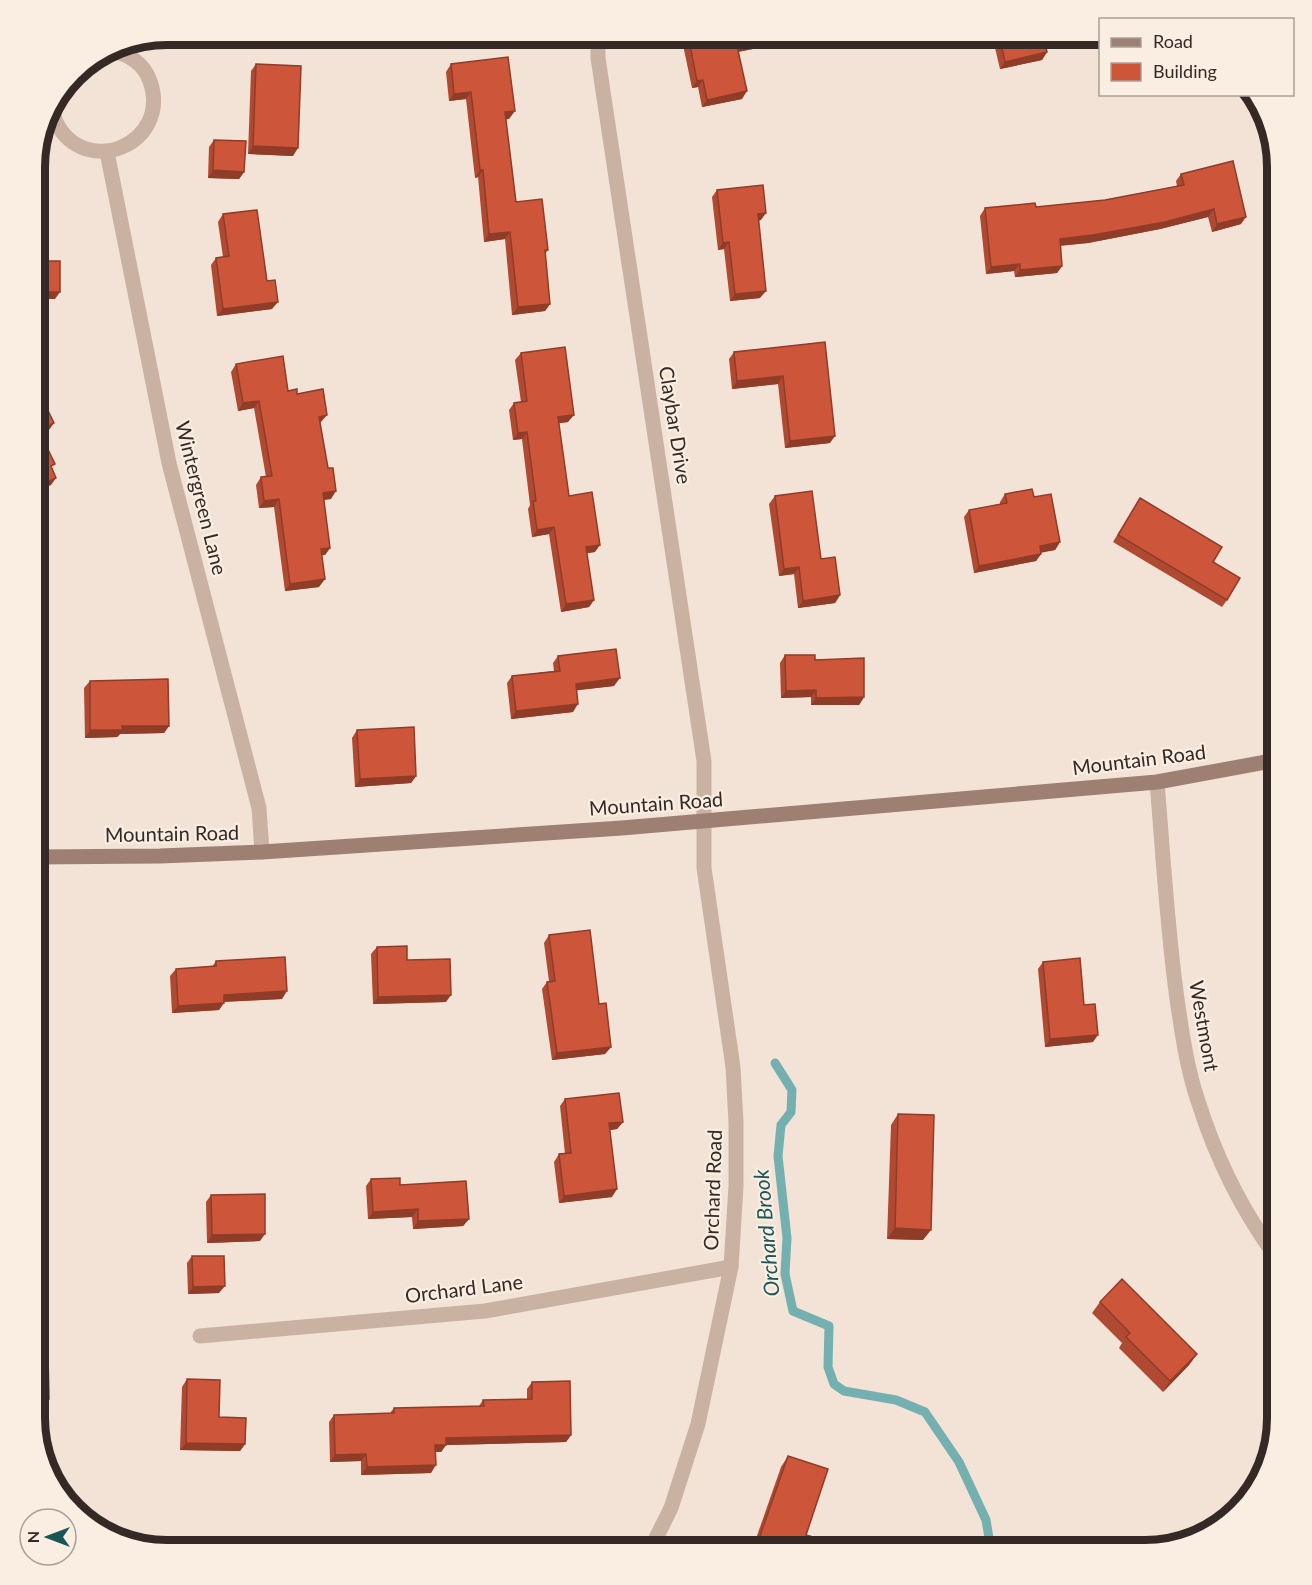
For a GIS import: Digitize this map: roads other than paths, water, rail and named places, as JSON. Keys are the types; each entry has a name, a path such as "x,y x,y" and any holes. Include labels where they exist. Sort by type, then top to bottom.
{"main road":[{"name":"Mountain Road","path":"45,857 262,852 705,821 1157,782 1267,762"}],"street":[{"name":"Claybar Drive","path":"598,45 598,58 705,761 705,821"},
{"path":"55,118 66,136 80,146 97,152 107,152 124,147 139,137 149,122 154,105 154,92 148,75 137,61 123,53"},
{"name":"Wintergreen Lane","path":"107,152 169,463 258,808 262,852"},
{"name":"Westmont","path":"1157,782 1172,960 1182,1035 1197,1100 1220,1163 1254,1227 1267,1244"},
{"name":"Orchard Road","path":"655,1540 671,1508 698,1424 731,1267 736,1186 733,1067 705,868 705,821"},
{"name":"Orchard Lane","path":"200,1336 485,1311 731,1267"}],"waterway":[{"name":"Orchard Brook","path":"775,1063 792,1090 791,1112 781,1125 778,1156 787,1238 785,1274 793,1311 829,1326 828,1367 834,1384 844,1391 896,1400 925,1412 959,1462 986,1520 989,1540"}]}
